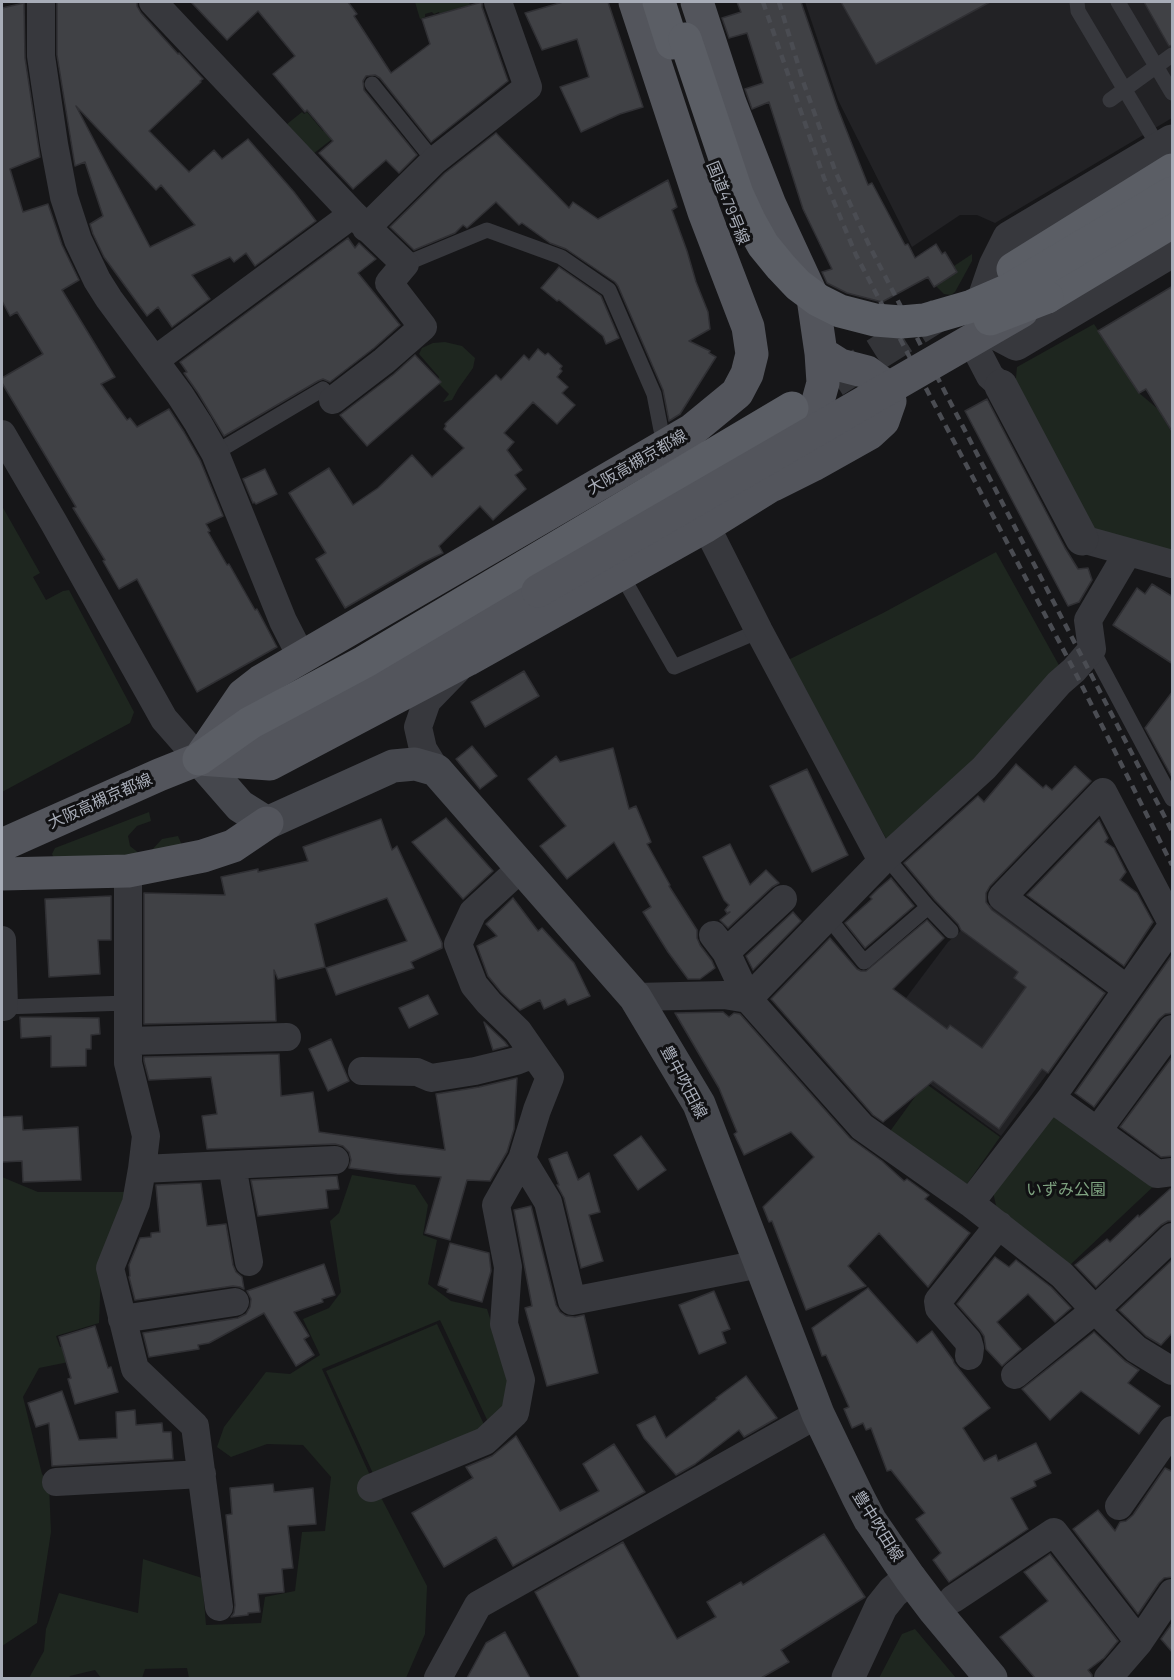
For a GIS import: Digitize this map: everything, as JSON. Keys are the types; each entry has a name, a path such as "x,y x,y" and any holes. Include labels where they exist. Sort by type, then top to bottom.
{"highway":[{"name":"国道479号線","path":"659,2 688,39 723,198 736,229 749,254 768,281 785,299 822,324 870,339 908,339 979,323 1047,297 1173,222"},
{"name":"国道479号線","path":"673,2 688,39 737,194 758,237 780,267 798,285 818,300 840,311 875,320 901,322 924,320 972,306 1009,290 1173,193"},
{"path":"1013,268 1168,153"},
{"path":"199,759 250,723 364,662 792,408"}],"main road":[{"name":"大阪高槻京都線","path":"199,759 243,695 261,681 692,430 737,393 747,374 752,354 748,327 704,212 635,2"},
{"path":"688,39 696,2"},
{"name":"大阪高槻京都線","path":"2,845 199,759 270,764 467,660 706,526 772,485 812,423 823,383 813,298 770,205 730,103 688,39"},
{"path":"267,823 240,806 199,759 259,742 538,591 1047,297"},
{"path":"772,485 870,433 883,422 890,401 883,384 867,372 840,365 821,352"},
{"path":"2,874 128,871 203,856 233,846 267,823 393,766 415,764 436,770"},
{"name":"豊中吹田線","path":"436,770 635,998 699,1104 818,1414 870,1520 935,1611 991,1678"}],"street":[{"path":"41,2 41,57 54,144 64,197 78,240 98,280 198,423 215,453 283,621 302,658"},
{"path":"153,2 360,221 405,264 388,283 423,327 384,361 333,400"},
{"path":"155,360 360,221 528,87 498,2"},
{"path":"1168,153 1009,238 995,266 985,295 978,353 990,376 1001,386 1082,539 1173,564"},
{"path":"1001,386 1005,357 1016,344 1173,251"},
{"path":"983,318 999,335 1016,344"},
{"path":"2,434 164,719 199,759"},
{"path":"706,526 759,631 882,861"},
{"path":"748,999 882,861 984,768 1092,649 1088,620 1128,552"},
{"path":"436,770 423,749 418,727 427,701 467,660"},
{"path":"969,1203 1051,1098 1173,924 1103,792 1002,897 1127,989"},
{"path":"372,1488 485,1441 515,1413 521,1380 504,1324 508,1267 495,1205 522,1159 550,1077 518,1031 489,1004 474,985 458,944 473,912 521,868"},
{"path":"128,871 128,1063 146,1136 136,1203 110,1268 135,1369 195,1426 219,1607"},
{"path":"783,899 719,944 748,999 862,1127 969,1203 1062,1275 1136,1349 1173,1371"},
{"path":"2,940 3,1007"},
{"path":"635,998 723,995 748,999"},
{"path":"1098,1130 1173,1029"},
{"path":"128,1041 286,1037"},
{"path":"362,1071 417,1072 431,1078 475,1071 534,1054"},
{"path":"1051,1098 1157,1174 1173,1172"},
{"path":"522,1159 548,1202 572,1301 760,1264"},
{"path":"142,1169 335,1160"},
{"path":"232,1165 249,1262"},
{"path":"969,1356 968,1341 939,1308 938,1301 999,1226"},
{"path":"1015,1376 1095,1310 1173,1237"},
{"path":"122,1318 235,1302"},
{"path":"438,1678 478,1605 818,1414"},
{"path":"1119,1506 1173,1430"},
{"path":"56,1482 202,1474"},
{"path":"953,1599 1054,1532 1139,1642"},
{"path":"848,1678 881,1607 893,1592 910,1578"},
{"path":"1108,1678 1139,1642 1173,1593"}],"lane":[{"path":"1077,2 1078,11 1125,90 1168,153"},
{"path":"1118,2 1173,93"},
{"path":"1110,100 1173,55"},
{"path":"372,84 434,162"},
{"path":"405,264 487,230 561,257 609,290 654,394 661,430"},
{"path":"215,453 323,389 333,400"},
{"path":"621,574 674,667 759,631"},
{"path":"1092,649 1173,799"},
{"path":"882,861 892,864 951,931"},
{"path":"828,917 864,962 928,907"},
{"path":"3,1007 128,1003"}],"shaded area":[{"path":"805,2 1172,2 1172,118 995,223 977,215 960,215 912,247 838,100"},
{"path":"991,904 1064,954 1035,995 1081,1028 1001,1136 873,1042 948,942"}],"green space":[{"path":"415,2 469,2 475,19 445,28 439,12 425,14 425,17 420,19"},
{"path":"302,112 304,114 307,112 323,131 336,120 354,122 313,154 287,124"},
{"path":"972,254 972,261 955,292 951,295 944,294 936,286 957,272 954,266"},
{"path":"1094,324 1139,393 1158,409 1172,433 1172,553 1097,533 1010,384 1016,378 1017,367"},
{"path":"445,342 462,346 475,358 473,368 452,400 443,402 449,394 437,382 439,377 419,354 422,348 433,343"},
{"path":"2,506 40,573 33,577 46,600 69,590 134,712 130,723 2,792"},
{"path":"996,552 1060,667 979,764 890,845 784,662 883,613"},
{"path":"149,812 151,821 137,826 128,836 130,846 140,854 150,852 162,839 178,836 184,850 56,863 52,854 55,848"},
{"path":"925,1083 1000,1137 967,1184 888,1134"},
{"name":"いずみ公園","path":"1060,1115 1156,1184 1070,1265 997,1210 993,1192 1049,1117"},
{"path":"352,1175 415,1185 428,1205 423,1235 437,1240 428,1284 451,1301 487,1309 509,1377 508,1410 490,1426 440,1320 322,1369 373,1482 427,1586 425,1634 406,1678 189,1678 187,1668 145,1669 142,1678 101,1678 95,1670 69,1678 29,1678 44,1651 46,1629 59,1593 138,1613 143,1559 202,1578 206,1625 261,1623 265,1597 295,1591 302,1532 325,1531 331,1477 303,1445 267,1444 231,1457 217,1447 224,1427 266,1372 290,1374 320,1355 303,1319 329,1308 341,1292 330,1221 339,1213"},
{"path":"2,1177 38,1192 125,1192 101,1271 99,1323 56,1336 60,1347 99,1337 103,1355 39,1368 23,1397 42,1474 49,1485 51,1532 37,1623 2,1646"},
{"path":"437,1324 488,1433 376,1480 326,1371"},
{"path":"915,1629 956,1678 879,1678 902,1634"}],"building":[{"path":"57,2 137,2 141,13 203,79 149,131 189,172 214,150 222,159 248,139 316,221 255,266 246,253 234,262 230,257 192,275 210,299 172,327 158,307 147,316 104,257 93,234 90,224 103,216 85,162 75,166 57,55","holes":["76,106 156,190 161,185 195,225 150,247"]},
{"path":"191,2 348,2 357,14 354,16 391,73 430,44 422,19 482,2 508,81 431,142 380,78 375,75 366,76 363,81 364,90 417,155 399,173 386,160 353,189 319,153 333,141 273,74 295,56 258,11 227,40"},
{"path":"563,2 608,2 643,107 620,114 581,132 560,87 589,77 577,39 542,50 525,13"},
{"path":"737,2 801,2 838,109 868,185 872,183 905,245 908,244 915,258 936,244 942,254 945,252 957,272 934,287 928,277 882,302 847,293 827,283 822,272 832,269 803,209 769,102 752,109 745,89 763,83 747,33 729,38 722,18 741,12"},
{"path":"841,2 990,2 876,64"},
{"path":"1144,2 1173,2 1173,45 1169,46"},
{"path":"24,3 25,58 40,157 10,169 23,212 48,204 62,245 79,280 62,290 115,377 101,384 127,420 130,418 137,427 169,409 184,432 200,460 223,516 206,524 210,531 208,532 255,610 257,609 277,647 197,692 137,579 119,589 103,561 105,560 73,508 76,507 2,383 2,378 43,354 17,312 10,316 2,301 2,8"},
{"path":"496,133 569,208 573,202 598,219 668,180 677,207 672,210 708,312 710,329 689,341 710,351 709,353 716,357 680,414 669,421 663,390 615,282 566,249 550,243 522,223 519,225 496,202 467,228 463,225 455,233 414,250 390,227 445,173"},
{"path":"348,238 355,248 359,243 376,259 358,273 400,325 330,382 323,379 318,381 224,436 184,373 187,372 180,362"},
{"path":"559,267 601,296 619,338 606,344 603,336 541,288"},
{"path":"1173,286 1173,433 1146,389 1139,393 1098,331"},
{"path":"538,349 545,355 548,353 562,366 560,369 562,371 557,377 568,387 562,393 575,405 557,424 533,402 504,433 514,442 507,450 522,470 515,475 526,489 493,520 480,506 439,546 443,553 345,608 316,559 326,553 289,493 329,468 353,505 378,488 412,455 432,477 464,448 444,429 445,424 496,375 501,380 524,355 529,360"},
{"path":"415,355 441,382 367,446 340,415"},
{"path":"987,399 1065,548 1078,569 1088,568 1092,580 1079,602 1068,606 965,411"},
{"path":"265,469 277,494 256,504 253,503 243,479"},
{"path":"1152,584 1173,597 1173,664 1113,625 1137,588 1145,594"},
{"path":"524,671 539,696 485,727 471,702"},
{"path":"1173,691 1173,779 1145,728"},
{"path":"472,746 497,776 480,789 456,759"},
{"path":"613,748 629,809 636,806 651,842 647,844 669,886 697,930 700,945 715,968 700,979 688,979 668,952 643,912 651,907 614,842 567,879 540,846 566,826 528,779 556,756 560,762"},
{"path":"1016,764 1043,788 1046,785 1052,790 1075,766 1091,781 990,886 986,893 986,902 992,910 1105,993 1048,1073 1042,1069 999,1129 933,1081 883,1122 873,1115 771,999 830,938 857,969 866,971 927,920 944,938 893,989 947,1029 950,1025 982,1048 1026,987 1014,978 1018,972 961,930 904,863 978,796 984,802"},
{"path":"807,769 848,855 812,872 770,786"},
{"path":"446,818 493,871 463,899 412,842"},
{"path":"381,819 392,850 397,846 442,943 442,948 411,962 414,968 336,995 326,968 407,941 387,898 315,924 325,967 278,979 274,970 276,1021 144,1024 144,893 225,895 221,877 308,861 303,847"},
{"path":"1099,820 1108,838 1105,842 1114,848 1126,872 1120,880 1137,893 1153,922 1124,966 1027,895"},
{"path":"730,844 750,885 766,870 779,883 728,928 720,920 730,912 727,913 725,910 729,905 724,900 703,857"},
{"path":"891,878 914,906 865,948 845,923"},
{"path":"111,896 111,940 98,940 100,974 49,977 45,899"},
{"path":"513,898 538,931 542,928 574,963 590,996 568,1005 565,999 544,1009 540,1000 520,1010 488,976 477,946 497,936 486,924"},
{"path":"793,912 801,921 753,970 746,956"},
{"path":"1172,955 1173,1013 1165,1014 1159,1019 1094,1107 1075,1093"},
{"path":"428,995 438,1014 409,1028 399,1008"},
{"path":"723,1012 729,1017 734,1013 740,1014 850,1138 882,1161 904,1181 907,1179 929,1195 925,1199 970,1233 928,1287 879,1233 848,1266 866,1286 806,1310 772,1221 769,1222 763,1207 814,1157 791,1132 744,1155 734,1134 737,1132 719,1088 675,1013"},
{"path":"20,1017 99,1018 100,1034 91,1035 91,1049 86,1049 86,1066 51,1067 51,1036 21,1038"},
{"path":"484,1022 505,1042 508,1046 493,1050"},
{"path":"331,1039 349,1081 328,1091 309,1049"},
{"path":"279,1054 281,1096 313,1092 319,1132 445,1150 436,1094 517,1078 514,1129 507,1152 490,1181 467,1180 450,1240 425,1233 441,1177 349,1168 351,1160 349,1152 343,1146 335,1144 207,1149 202,1116 217,1114 211,1077 149,1080 144,1061 144,1057"},
{"path":"1173,1056 1173,1156 1161,1157 1120,1127"},
{"path":"22,1116 23,1130 78,1127 81,1180 23,1182 22,1161 2,1162 2,1117"},
{"path":"641,1136 666,1170 638,1190 614,1155"},
{"path":"567,1152 578,1180 589,1173 600,1212 589,1215 603,1261 581,1268 564,1198 557,1185 559,1185 549,1159"},
{"path":"337,1176 339,1189 326,1190 328,1208 258,1216 251,1180"},
{"path":"201,1183 207,1226 226,1224 233,1265 242,1277 244,1289 233,1286 135,1300 129,1277 129,1265 140,1238 151,1237 151,1233 160,1232 156,1185"},
{"path":"1170,1189 1173,1189 1173,1221 1161,1225 1096,1287 1075,1265 1107,1239 1110,1242"},
{"path":"531,1206 556,1305 566,1316 584,1315 598,1373 547,1386 525,1308 532,1306 514,1210"},
{"path":"450,1243 489,1253 491,1271 482,1302 447,1292 448,1289 438,1285"},
{"path":"995,1257 1009,1267 1016,1260 1051,1287 1071,1308 1055,1322 1028,1294 997,1322 1021,1349 1002,1366 986,1349 984,1336 980,1330 957,1304"},
{"path":"1173,1259 1173,1332 1161,1345 1146,1336 1119,1310"},
{"path":"324,1264 335,1295 322,1299 323,1302 294,1312 309,1336 304,1339 314,1355 296,1366 264,1313 209,1343 198,1345 199,1349 149,1357 143,1333 238,1318 246,1314 250,1307 251,1299 247,1291"},
{"path":"868,1288 917,1343 932,1331 990,1408 963,1428 984,1461 996,1455 998,1461 1036,1443 1051,1473 1034,1481 1036,1486 1011,1498 1028,1529 949,1582 933,1560 941,1553 916,1519 925,1513 891,1470 887,1471 871,1428 866,1430 863,1423 852,1428 844,1409 849,1407 826,1355 822,1356 812,1328"},
{"path":"714,1291 730,1329 722,1332 726,1343 699,1354 679,1305"},
{"path":"95,1326 118,1392 75,1404 68,1379 71,1378 59,1337"},
{"path":"1094,1332 1125,1361 1139,1370 1128,1383 1160,1406 1139,1434 1081,1391 1050,1420 1022,1389"},
{"path":"746,1376 777,1418 744,1437 739,1430 695,1464 676,1475 644,1438 637,1425 655,1416 666,1438"},
{"path":"62,1391 79,1440 117,1438 116,1412 135,1410 136,1425 162,1423 163,1432 171,1432 173,1459 52,1466 49,1423 36,1427 28,1403"},
{"path":"516,1436 560,1511 599,1491 583,1464 614,1444 645,1492 513,1566 496,1537 444,1567 412,1513 473,1478 466,1467 492,1456"},
{"path":"1165,1468 1173,1472 1173,1577 1164,1578 1159,1583 1138,1614 1073,1529 1098,1510 1115,1531 1120,1522 1126,1521 1133,1515"},
{"path":"273,1484 274,1492 313,1488 316,1524 288,1526 293,1568 282,1569 284,1592 258,1594 260,1612 231,1617 235,1605 226,1515 232,1514 230,1488"},
{"path":"824,1534 865,1597 781,1650 789,1662 761,1678 580,1678 535,1592 623,1542 677,1639 716,1617 707,1602 741,1582 743,1585"},
{"path":"1050,1554 1118,1641 1104,1658 1088,1670 1092,1678 1035,1678 1000,1637 1048,1601 1024,1572"},
{"path":"1173,1622 1173,1653 1161,1639"},
{"path":"505,1632 530,1678 467,1678 486,1643"}],"tunnel":[{"path":"834,381 940,314"}],"railway":[{"path":"763,2 824,178 856,255 1074,670 1172,865"},
{"path":"779,2 804,84 836,173 869,245 1172,831"}]}
